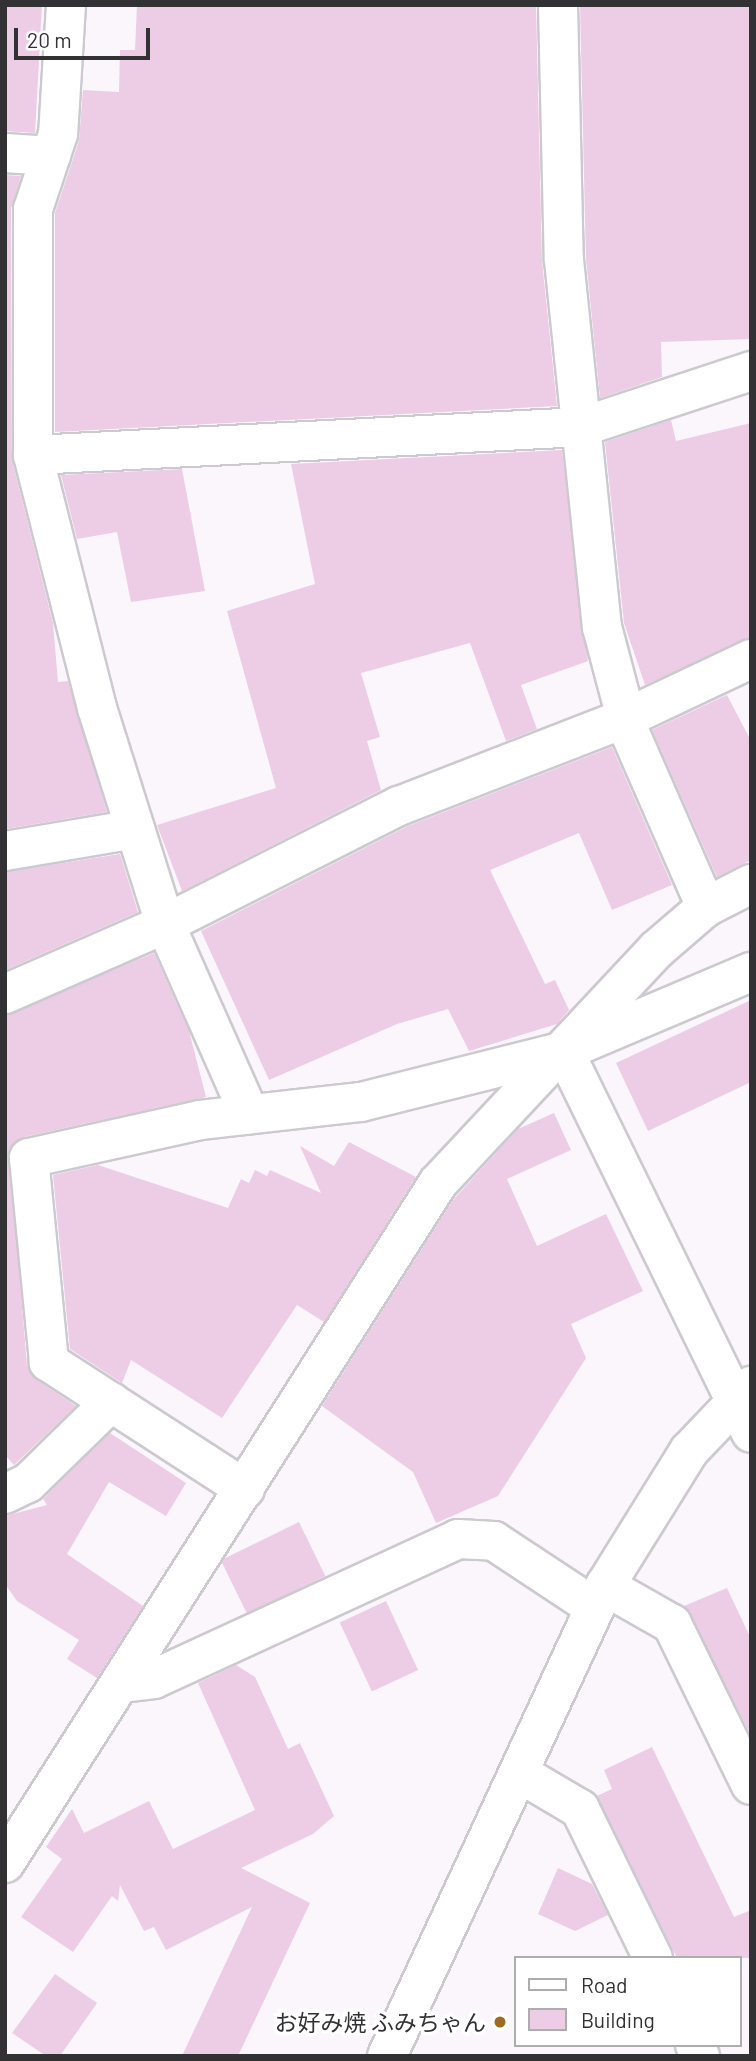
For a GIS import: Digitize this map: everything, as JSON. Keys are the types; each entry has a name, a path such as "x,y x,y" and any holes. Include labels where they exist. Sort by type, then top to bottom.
{"street":[{"path":"66,5 51,156 33,209 24,445 165,924 249,1114"},
{"path":"558,5 564,260 602,627 626,718 706,907"},
{"path":"5,153 51,156"},
{"path":"24,445 581,427 751,371"},
{"path":"5,994 165,924 399,806 626,718 751,659"},
{"path":"5,851 135,829"},
{"path":"5,1863 123,1683 438,1183 656,950 706,907 751,884"},
{"path":"245,1489 49,1362 29,1158 249,1114 361,1102 564,1051 751,972"},
{"path":"387,2056 599,1596 690,1451 746,1407 564,1051"},
{"path":"5,1494 28,1483 111,1402"},
{"path":"123,1683 153,1679 457,1539 494,1542 599,1596 672,1623 751,1785"},
{"path":"519,1773 580,1809 652,1956"}],"building":[{"path":"5,5 42,5 35,133 5,131"},
{"path":"137,5 536,5 542,261 557,406 55,432 55,213 79,141 83,90 119,92 120,50 135,50"},
{"path":"580,5 751,5 751,339 661,342 662,377 600,398 586,259"},
{"path":"5,175 21,176 11,209 12,460 53,623 58,682 68,681 107,812 5,829"},
{"path":"671,420 676,441 751,423 751,637 645,685 624,623 605,442"},
{"path":"562,450 588,661 521,685 537,729 506,741 470,643 361,673 380,737 367,741 381,790 182,891 157,825 276,788 227,611 315,584 291,464"},
{"path":"182,469 205,591 131,602 117,532 77,539 61,475"},
{"path":"727,695 751,741 751,860 717,877 652,730"},
{"path":"612,747 672,885 612,910 579,833 490,870 545,984 555,980 569,1010 557,1024 469,1051 448,1009 397,1024 269,1080 201,931 408,826"},
{"path":"120,854 138,912 5,970 5,872"},
{"path":"154,953 189,1031 206,1097 24,1137 9,1150 27,1365 37,1380 76,1406 14,1465 5,1455 5,1015"},
{"path":"751,1000 751,1082 648,1131 616,1063"},
{"path":"554,1113 571,1150 507,1179 537,1246 606,1214 643,1291 571,1324 586,1358 498,1496 436,1523 413,1472 322,1406 453,1200 518,1129"},
{"path":"349,1142 416,1177 324,1322 297,1305 222,1418 131,1360 122,1383 70,1349 53,1175 98,1165 228,1208 241,1179 249,1183 255,1170 267,1176 270,1170 321,1193 300,1146 334,1166"},
{"path":"110,1433 186,1483 166,1516 109,1482 67,1554 143,1606 97,1678 67,1659 79,1640 17,1601 5,1584 5,1516 47,1505 43,1499"},
{"path":"299,1522 325,1576 247,1614 221,1560"},
{"path":"727,1588 751,1639 751,1735 684,1606"},
{"path":"386,1601 418,1670 372,1691 340,1623"},
{"path":"236,1665 255,1677 288,1749 300,1743 334,1816 313,1834 241,1868 310,1903 238,2056 182,2056 252,1907 166,1950 154,1927 144,1931 120,1885 118,1901 112,1896 73,1952 21,1917 62,1859 46,1847 72,1809 84,1833 149,1801 173,1849 255,1810 198,1683"},
{"path":"652,1747 734,1917 751,1910 751,1958 676,1956 597,1796 612,1789 604,1770"},
{"path":"558,1868 592,1884 608,1915 575,1931 538,1914"},
{"path":"55,1974 97,2003 60,2056 46,2056 12,2033"}],"place":[{"name":"お好み焼 ふみちゃん","path":"500,2022"}]}
